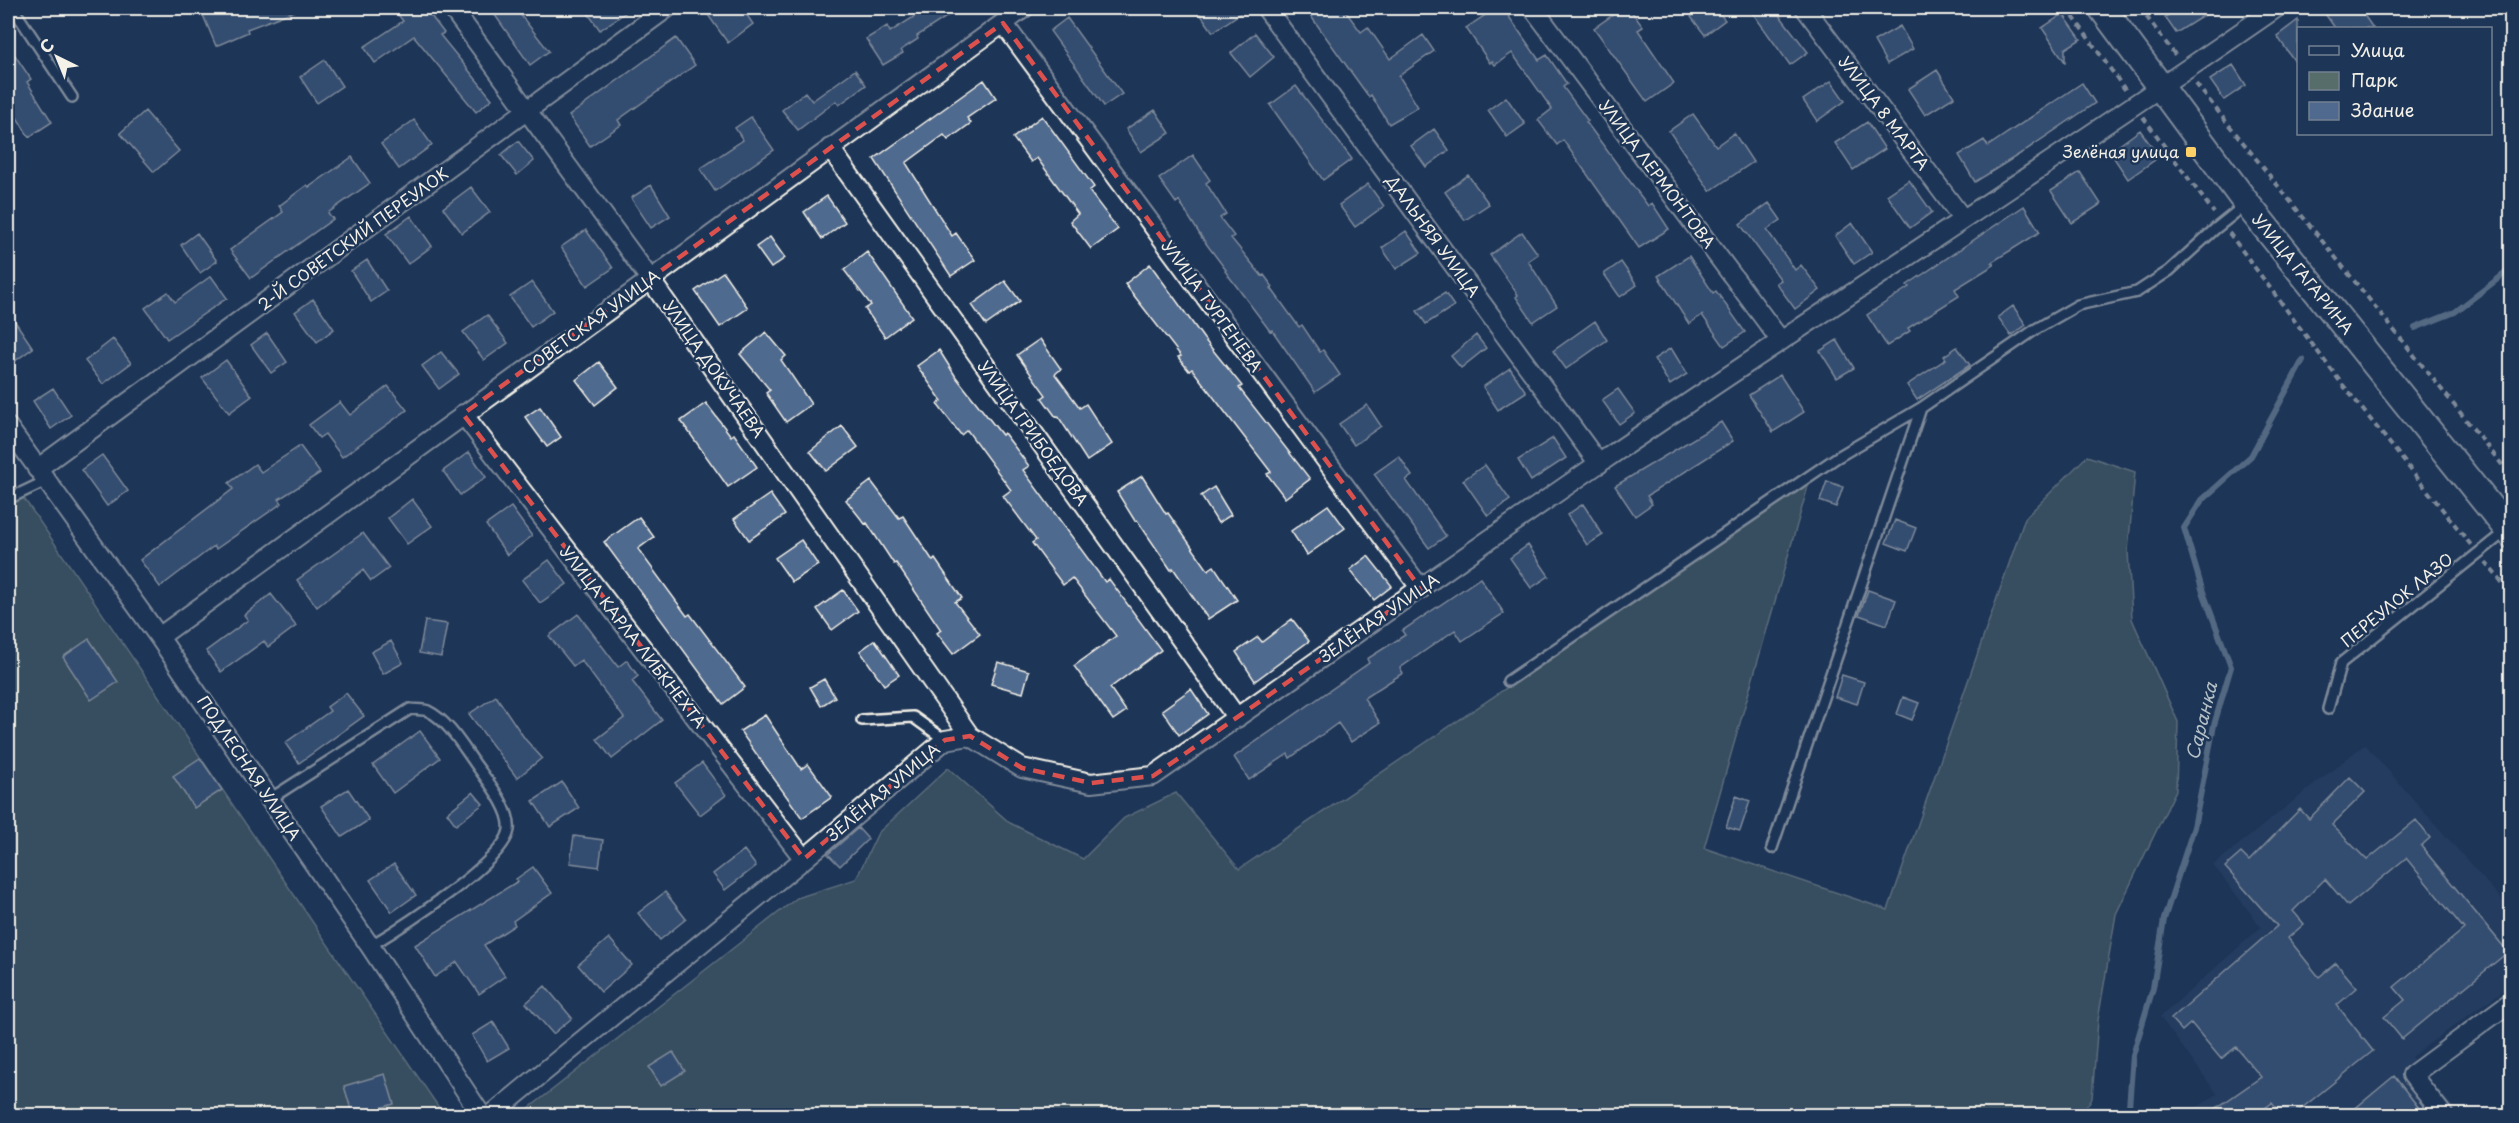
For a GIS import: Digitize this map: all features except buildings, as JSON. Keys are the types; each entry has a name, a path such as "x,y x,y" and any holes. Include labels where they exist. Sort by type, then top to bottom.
{"main road":[{"name":"УЛИЦА ГАГАРИНА","path":"2102,8 2247,204 2509,532"}],"street":[{"name":"УЛИЦА ДОКУЧАЕВА","path":"452,8 651,279 970,736"},
{"name":"2-Й СОВЕТСКИЙ ПЕРЕУЛОК","path":"42,475 668,8"},
{"name":"СОВЕТСКАЯ УЛИЦА","path":"159,637 1024,8"},
{"name":"ДАЛЬНЯЯ УЛИЦА","path":"1266,8 1599,464"},
{"name":"УЛИЦА ЛЕРМОНТОВА","path":"1533,8 1781,341"},
{"name":"УЛИЦА 8 МАРТА","path":"1805,8 1962,218"},
{"name":"ЗЕЛЁНАЯ УЛИЦА","path":"490,1116 804,859 945,740 970,736 1022,768 1091,783 1153,776 1599,464 2276,8"},
{"name":"УЛИЦА ТУРГЕНЕВА","path":"1003,23 1421,589"},
{"name":"УЛИЦА ГРИБОЕДОВА","path":"830,148 1237,718"},
{"name":"УЛИЦА КАРЛА ЛИБКНЕХТА","path":"463,414 804,859"},
{"name":"ПОДЛЕСНАЯ УЛИЦА","path":"8,427 159,637 370,946 482,1116"},
{"path":"2444,1116 2412,1074 2511,1001"}],"lane":[{"path":"13,8 72,97"},
{"path":"1508,681 1836,458 1921,408 2036,329 2078,305 2137,292 2169,271 2247,204"},
{"path":"1772,848 1921,408"},
{"path":"8,499 42,475"},
{"name":"ПЕРЕУЛОК ЛАЗО","path":"2328,709 2342,663 2478,553 2509,532"},
{"path":"270,799 410,709 427,711 454,733 491,787 503,806 509,828 505,841 480,868 440,899 370,946"},
{"path":"862,720 913,717 945,740"}],"path":[{"path":"2067,8 2222,224 2339,380 2511,594"},
{"path":"2140,8 2186,70 2511,477"}],"highlighted area":[{"path":"1003,23 1421,589 1153,776 1091,783 1022,768 970,736 945,740 804,859 463,414"}],"shaded area":[{"path":"2365,744 2511,910 2511,985 2411,1057 2460,1115 2185,1115 2217,1094 2160,1017 2261,927 2213,865"}],"green space":[{"path":"2087,456 2135,472 2128,551 2132,619 2178,722 2176,790 2116,914 2098,1020 2092,1098 2081,1115 519,1116 797,898 856,879 878,833 948,768 1010,823 1083,859 1124,818 1176,793 1239,869 1809,483 1704,848 1888,910 2025,518"},
{"path":"8,475 444,1115 8,1115"}],"waterway":[{"name":"Саранка","path":"2415,328 2455,312 2512,268"},
{"name":"Саранка","path":"2109,1116 2129,1107 2133,1055 2153,988 2164,919 2194,827 2214,725 2231,667 2202,589 2184,528 2202,500 2251,456 2303,360"}],"place":[{"name":"Зелёная улица","path":"2191,152"}]}
